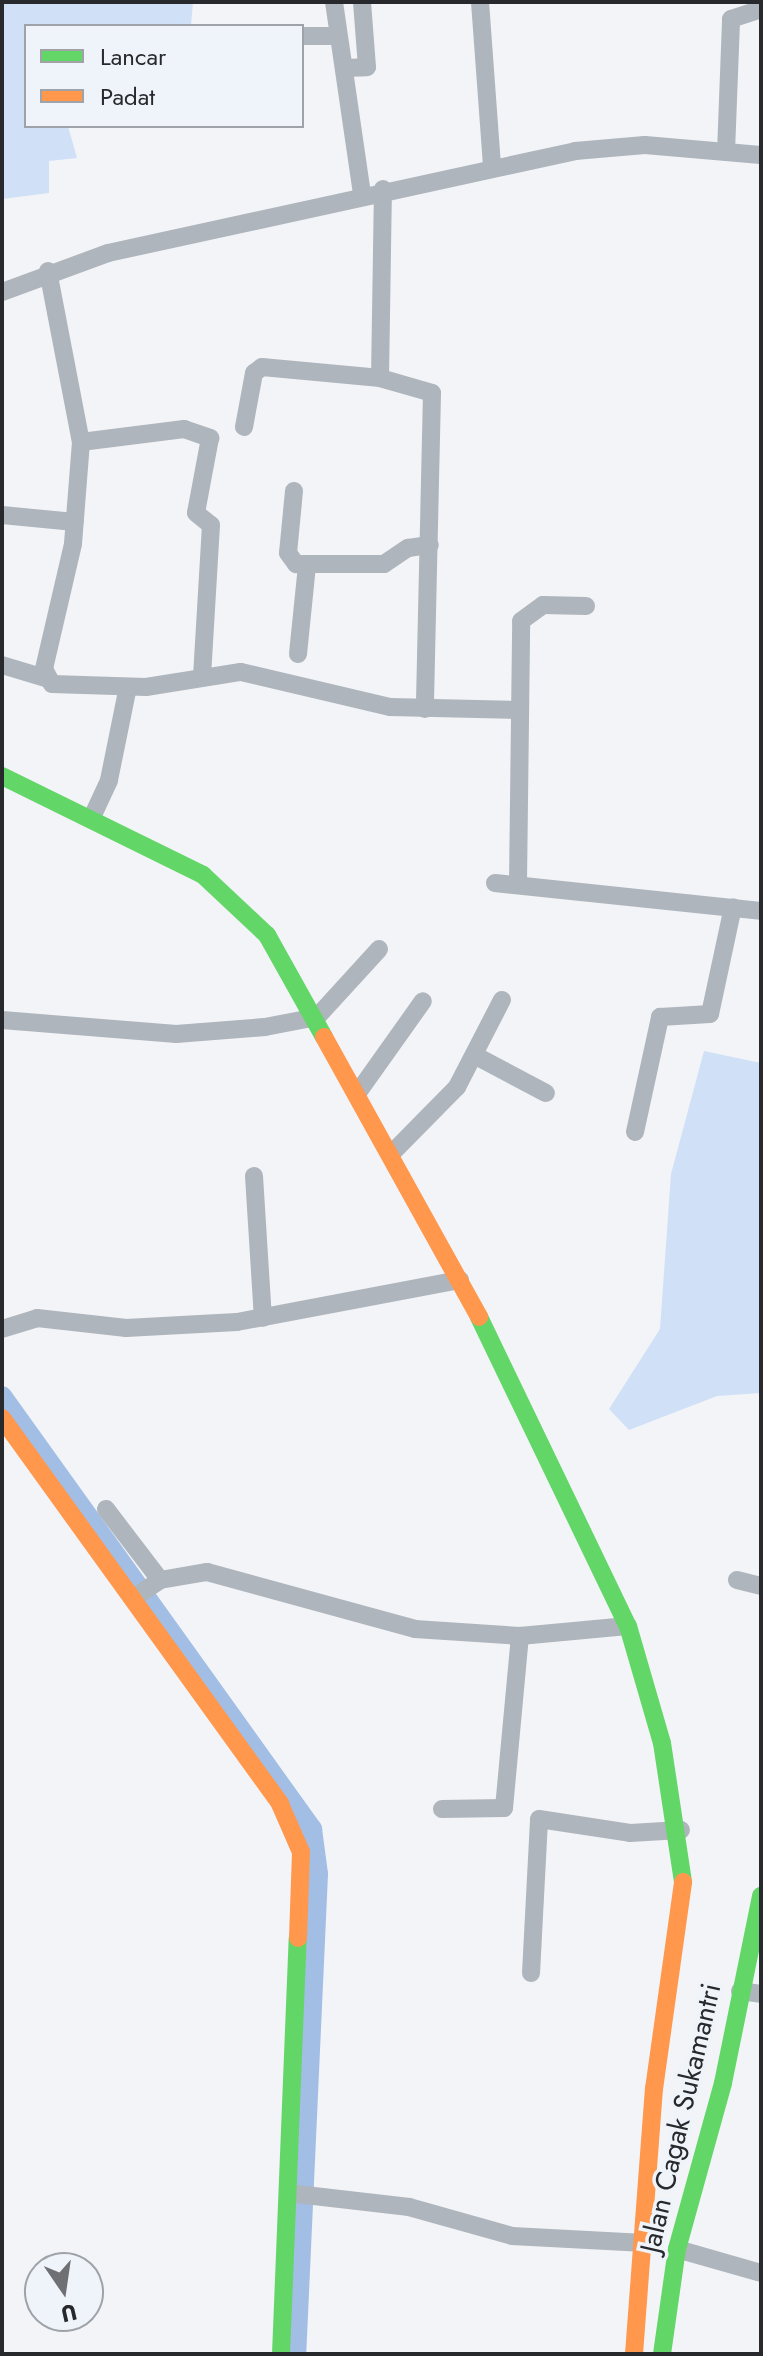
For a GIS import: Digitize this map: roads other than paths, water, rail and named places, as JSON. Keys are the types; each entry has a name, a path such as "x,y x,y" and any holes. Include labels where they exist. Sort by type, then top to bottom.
{"street":[{"path":"334,2 362,193"},
{"path":"344,68 367,67 362,2"},
{"path":"480,2 492,166"},
{"path":"726,152 732,9 761,9"},
{"path":"304,36 337,36"},
{"path":"2,292 48,271 362,193 492,166 612,147 761,155"},
{"path":"380,378 383,189"},
{"path":"45,678 75,522 81,442 48,271"},
{"path":"244,427 256,369 380,378 434,397 425,709"},
{"path":"81,442 184,429 210,438 196,513 211,525 202,677"},
{"path":"294,491 288,553 307,566 384,564 408,548 430,545"},
{"path":"2,515 75,522"},
{"path":"298,654 307,566"},
{"path":"518,883 519,710 525,615 543,605 586,606"},
{"path":"2,665 63,687 128,687 241,672 425,709 519,710"},
{"path":"93,815 109,780 128,687"},
{"path":"2,776 93,815 203,875 248,913 317,1017 359,1091 557,1462 628,1626 681,1830 684,1886 654,2089 645,2243 634,2354"},
{"path":"495,883 518,883 761,911"},
{"path":"635,1132 662,1014 711,1013 733,907"},
{"path":"2,1020 176,1034 317,1017 379,949"},
{"path":"392,1153 476,1056 502,1000"},
{"path":"359,1091 423,1001"},
{"path":"476,1056 546,1093"},
{"path":"254,1176 263,1318"},
{"path":"2,1329 37,1318 126,1328 263,1318 460,1280"},
{"path":"2,1418 137,1595 280,1804 301,1852 299,2194 281,2354"},
{"path":"106,1509 158,1581"},
{"path":"137,1595 158,1581 207,1572 415,1629 520,1636 628,1626"},
{"path":"737,1580 761,1586"},
{"path":"442,1809 504,1808 520,1636"},
{"path":"531,1973 539,1819 630,1833 681,1830"},
{"name":"Jalan Cagak Sukamantri","path":"662,2354 677,2249 761,1896"},
{"path":"740,1991 761,1994"},
{"path":"299,2194 409,2207 512,2236 645,2243"},
{"path":"677,2249 761,2273"}],"waterway":[{"path":"2,1396 312,1829 318,1874 296,2354"}]}
